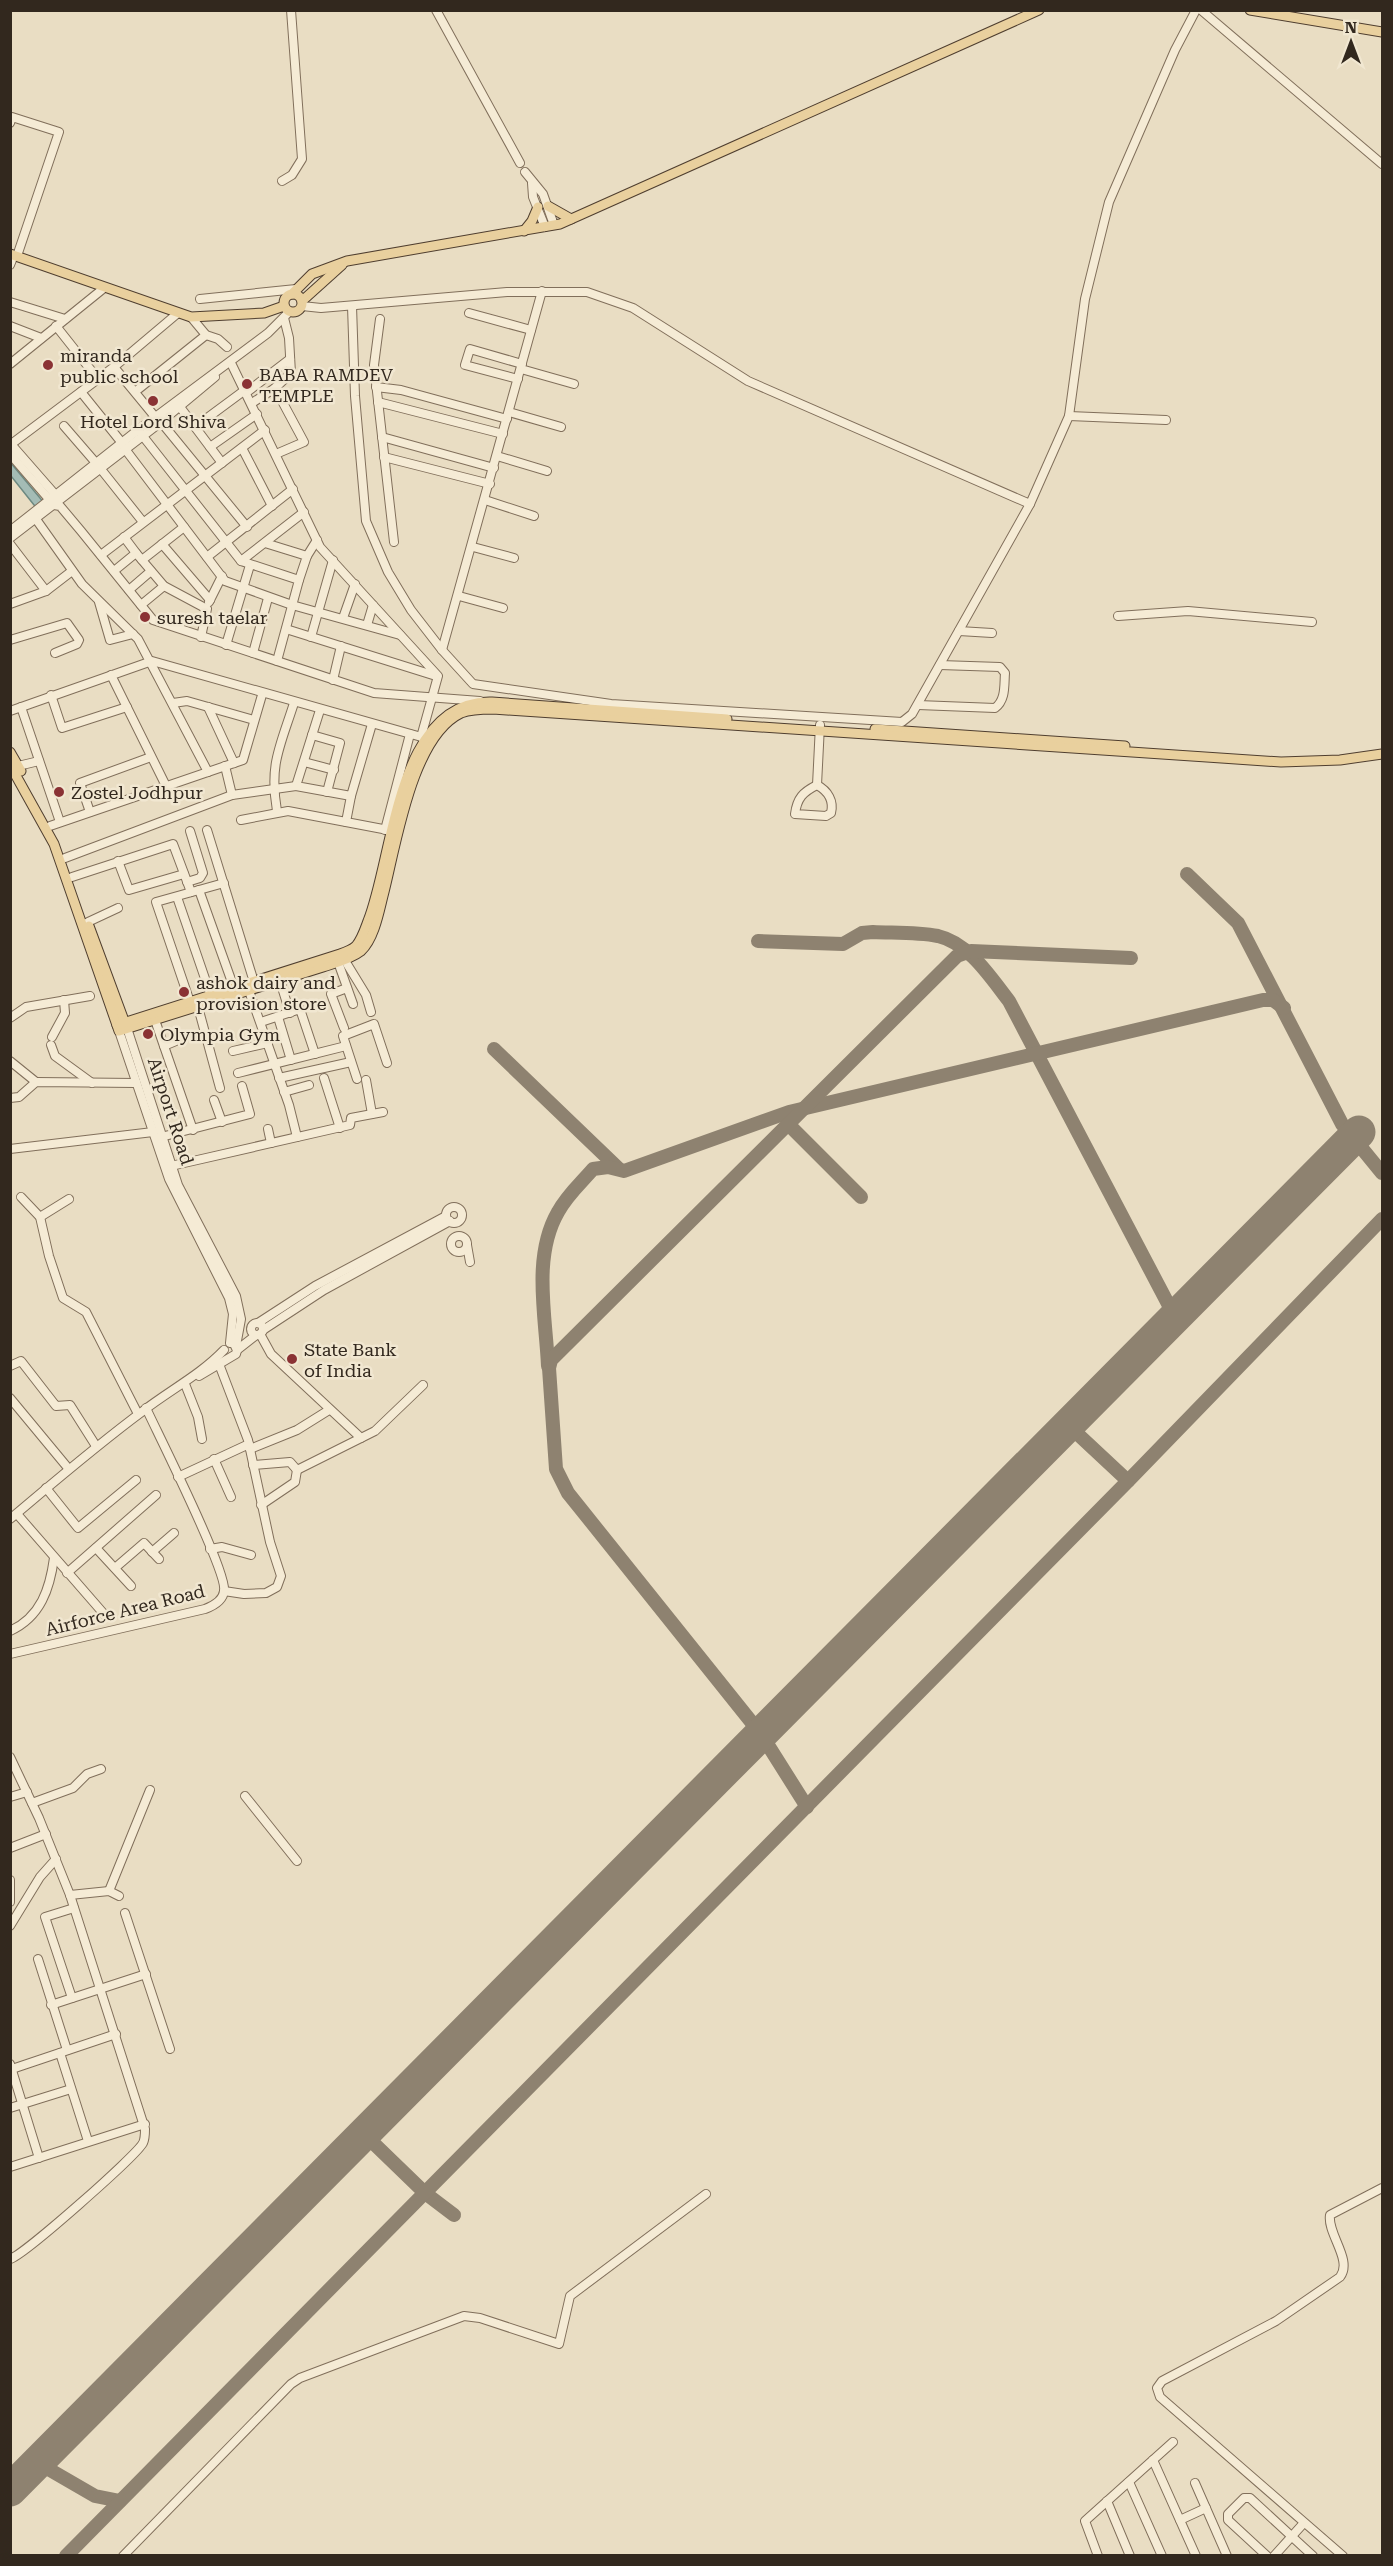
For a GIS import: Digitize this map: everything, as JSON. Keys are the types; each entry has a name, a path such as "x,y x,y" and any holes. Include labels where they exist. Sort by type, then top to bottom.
{"main road":[{"path":"286,312 285,298 312,274 347,261 524,231 571,219 1039,10"},
{"path":"1250,10 1383,32"},
{"path":"524,231 543,206 571,219"},
{"path":"14,255 190,317 297,312 302,303 347,261"},
{"path":"294,291 302,303"},
{"path":"122,1026 155,1020 211,996 340,954 358,944 375,904 389,830 423,738 455,710 482,702 1281,762 1340,760 1383,754"},
{"path":"122,1026 194,1004 249,991 341,961 363,949 380,908 409,796 429,745 450,721 461,713 493,708 820,728"},
{"name":"Airport Road","path":"10,752 14,766 54,844 122,1026"},
{"name":"Airport Road","path":"14,766 50,826 72,877 122,1026"}],"street":[{"path":"282,181 292,175 302,159 291,10"},
{"path":"436,10 520,163"},
{"path":"352,306 355,396 366,521 388,572 411,610 442,650 473,684 611,704 898,723 908,719 918,705 959,632 1030,504 1069,416 1085,299 1109,202 1175,50 1196,10"},
{"path":"1201,10 1383,164"},
{"path":"10,123 12,117 58,132 10,265"},
{"path":"525,172 543,194 543,206 550,226"},
{"path":"11,361 104,288"},
{"path":"200,299 294,291"},
{"path":"302,303 321,308 542,291 587,292 633,308 748,381 1030,504"},
{"path":"442,650 459,596 542,291"},
{"path":"10,302 65,319"},
{"path":"252,402 275,388 291,373 286,312"},
{"path":"10,531 56,502 123,446 231,363 286,312"},
{"path":"178,313 114,367 11,444 56,502 153,620 374,693 482,702"},
{"path":"469,313 531,330"},
{"path":"190,317 206,335 218,339 227,347"},
{"path":"380,319 374,365 394,542"},
{"path":"10,326 41,338"},
{"path":"56,326 98,379"},
{"path":"136,391 206,335"},
{"path":"518,379 465,365 470,349 574,384"},
{"path":"195,427 290,359"},
{"path":"231,363 252,402 317,540 438,676"},
{"path":"114,367 247,526"},
{"path":"123,446 180,407 203,389 219,371"},
{"path":"376,387 401,390 561,427"},
{"path":"275,388 304,442 276,454"},
{"path":"81,392 225,581 268,598 400,635"},
{"path":"378,402 503,434"},
{"path":"180,407 222,463"},
{"path":"210,447 257,414"},
{"path":"1069,416 1166,420"},
{"path":"64,426 143,522"},
{"path":"101,555 265,430"},
{"path":"142,435 242,561 299,580"},
{"path":"382,437 494,468"},
{"path":"242,448 272,506"},
{"path":"10,454 56,502"},
{"path":"497,456 547,471"},
{"path":"384,457 490,484"},
{"path":"207,557 293,489"},
{"path":"485,501 534,516"},
{"path":"242,561 304,512"},
{"path":"10,538 34,517"},
{"path":"34,517 72,571 133,634 152,662 208,772"},
{"path":"114,572 162,544 184,527"},
{"path":"124,537 164,586 207,609"},
{"path":"277,661 299,580 307,556 317,540"},
{"path":"265,543 307,556"},
{"path":"10,544 46,591"},
{"path":"162,544 210,600"},
{"path":"472,547 514,558"},
{"path":"311,637 333,560"},
{"path":"226,645 250,565"},
{"path":"10,603 46,591 72,571"},
{"path":"129,590 151,571"},
{"path":"201,637 210,600 222,576"},
{"path":"343,618 355,585"},
{"path":"141,605 164,586"},
{"path":"459,596 503,608"},
{"path":"253,653 268,598"},
{"path":"98,600 110,640 133,634"},
{"path":"367,625 374,605"},
{"path":"1118,616 1188,611 1312,622"},
{"path":"10,640 67,623 78,640 77,644 55,653"},
{"path":"286,629 438,676"},
{"path":"959,632 992,633"},
{"path":"333,680 341,646"},
{"path":"10,711 152,662 423,738 430,699 438,676"},
{"path":"918,705 995,708 1000,705 1003,699 1005,673 1000,667 940,665"},
{"path":"111,675 166,786"},
{"path":"50,826 243,760 262,694"},
{"path":"51,695 62,728 127,707"},
{"path":"173,703 187,701 254,720"},
{"path":"276,812 273,789 274,764 294,703"},
{"path":"21,707 60,822"},
{"path":"208,707 230,764 232,795"},
{"path":"296,786 320,710"},
{"path":"346,822 351,796 372,724"},
{"path":"817,785 820,728"},
{"path":"241,820 276,812 298,812 389,830 410,734"},
{"path":"312,735 340,743 327,792"},
{"path":"90,812 80,783 151,757"},
{"path":"14,766 39,761"},
{"path":"304,762 334,770"},
{"path":"817,785 829,796 833,806 831,813 826,816 795,814 800,797 805,791 817,785"},
{"path":"64,858 232,795 296,786 351,796"},
{"path":"207,830 254,982"},
{"path":"118,861 129,890 186,878 200,878 203,873 190,831"},
{"path":"72,877 173,844 186,878 195,891 234,988"},
{"path":"220,1088 204,1046 194,1004 156,902 224,884"},
{"path":"177,897 211,996"},
{"path":"88,922 118,908"},
{"path":"341,961 353,1004"},
{"path":"341,961 366,995 371,1012"},
{"path":"280,981 290,1013"},
{"path":"344,1028 331,994 347,988"},
{"path":"249,991 268,1043 297,1137"},
{"path":"10,1018 26,1007 90,996"},
{"path":"64,1000 65,1013 51,1041 55,1056 92,1083"},
{"path":"261,1022 300,1009 315,1054"},
{"path":"278,1017 291,1060"},
{"path":"155,1020 193,1130"},
{"path":"357,1079 343,1036 374,1024 387,1063"},
{"name":"Airport Road","path":"122,1026 136,1083 169,1179 229,1298 233,1314 232,1348"},
{"name":"Airport Road","path":"122,1026 178,1185 236,1296 241,1319 232,1348"},
{"path":"164,1046 176,1041"},
{"path":"233,1051 268,1043"},
{"path":"238,1073 346,1046"},
{"path":"10,1061 36,1082 136,1083"},
{"path":"279,1078 351,1062"},
{"path":"324,1078 340,1128"},
{"path":"366,1080 372,1114"},
{"path":"10,1098 20,1097 36,1082"},
{"path":"284,1092 309,1085"},
{"path":"161,1137 250,1114 242,1086"},
{"path":"214,1100 222,1122"},
{"path":"171,1166 340,1128 350,1125 351,1118 383,1112"},
{"path":"268,1129 271,1143"},
{"path":"10,1149 153,1132"},
{"path":"21,1197 40,1217 49,1256 63,1298 86,1312 138,1414"},
{"path":"40,1217 69,1199"},
{"path":"187,1382 315,1286 448,1219"},
{"path":"455,1238 464,1238 470,1262 458,1251 452,1245 455,1238"},
{"path":"458,1251 463,1250 467,1245"},
{"path":"257,1331 271,1354 361,1438"},
{"path":"104,1614 14,1517 96,1446 146,1408 219,1364 232,1348"},
{"path":"10,1366 21,1361 56,1406 70,1405 96,1446"},
{"path":"219,1364 250,1447 261,1505 281,1576 280,1582 266,1593 224,1592"},
{"path":"187,1382 202,1439"},
{"path":"297,1470 375,1431 423,1385"},
{"path":"10,1398 68,1468"},
{"name":"Airforce Area Road","path":"10,1654 205,1609 218,1603 224,1592 221,1575 146,1408"},
{"path":"178,1477 214,1459 297,1430 329,1410"},
{"path":"214,1459 231,1497"},
{"path":"253,1465 290,1462 297,1470 298,1478 295,1482 261,1505"},
{"path":"46,1488 78,1528 136,1480"},
{"path":"68,1573 156,1494"},
{"path":"152,1552 174,1533"},
{"path":"115,1568 144,1543 159,1559"},
{"path":"210,1549 222,1547 250,1556"},
{"path":"96,1548 131,1586"},
{"path":"10,1631 20,1626 42,1602 50,1584 54,1558"},
{"path":"10,1757 46,1834 70,1895 144,2124 144,2142 132,2155 86,2198 10,2259"},
{"path":"32,1803 73,1788 87,1774 101,1769"},
{"path":"109,1891 150,1790"},
{"path":"10,1797 27,1792"},
{"path":"245,1796 297,1861"},
{"path":"10,1848 46,1834"},
{"path":"10,1926 40,1877 56,1859"},
{"path":"10,1902 11,1885"},
{"path":"70,1895 109,1891 119,1896"},
{"path":"72,1998 45,1917 74,1908"},
{"path":"125,1913 170,2049"},
{"path":"38,1959 64,2052 71,2089 88,2141"},
{"path":"51,2005 146,1974"},
{"path":"39,2158 11,2066 64,2052 116,2034"},
{"path":"10,2108 71,2089"},
{"path":"10,2167 144,2124"},
{"path":"1343,2556 1160,2397 1158,2388 1162,2381 1276,2321 1340,2277 1344,2265 1330,2223 1330,2215 1383,2188"},
{"path":"123,2556 286,2389 300,2378 464,2316 480,2318 560,2344 570,2296 706,2194"},
{"path":"1098,2556 1085,2520 1173,2442"},
{"path":"1153,2460 1196,2556"},
{"path":"1129,2482 1162,2556"},
{"path":"1195,2483 1227,2556"},
{"path":"1267,2556 1228,2520 1228,2514 1244,2498 1250,2498 1313,2556"},
{"path":"1107,2501 1130,2556"},
{"path":"1180,2520 1206,2508"},
{"path":"1274,2556 1302,2525"}],"water":[{"path":"10,462 45,504 38,510 11,476"}],"taxiway":[{"path":"1187,874 1238,923 1342,1124 1382,1173"},
{"path":"758,941 843,944 862,933 914,933 949,940 960,946 978,962 1009,1001 1175,1317"},
{"path":"807,1807 761,1734 568,1493 556,1469 549,1368 551,1360 957,956 971,951 1131,958"},
{"path":"548,1366 542,1288 545,1248 558,1212 593,1169 608,1167 624,1171 789,1112 1263,1000 1273,1000 1284,1008"},
{"path":"494,1049 619,1169"},
{"path":"788,1124 861,1197"},
{"path":"66,2556 1128,1481 1382,1219"},
{"path":"1068,1425 1128,1481"},
{"path":"364,2134 425,2193 454,2215"},
{"path":"38,2463 95,2496 120,2501"}],"runway":[{"path":"10,2490 1359,1132"}],"place":[{"name":"miranda public school","path":"48,365"},
{"name":"BABA RAMDEV TEMPLE","path":"247,384"},
{"name":"Hotel Lord Shiva","path":"153,401"},
{"name":"suresh taelar","path":"145,617"},
{"name":"Zostel Jodhpur","path":"59,792"},
{"name":"ashok dairy and provision store","path":"184,992"},
{"name":"Olympia Gym","path":"148,1034"},
{"name":"State Bank of India","path":"292,1359"}]}
